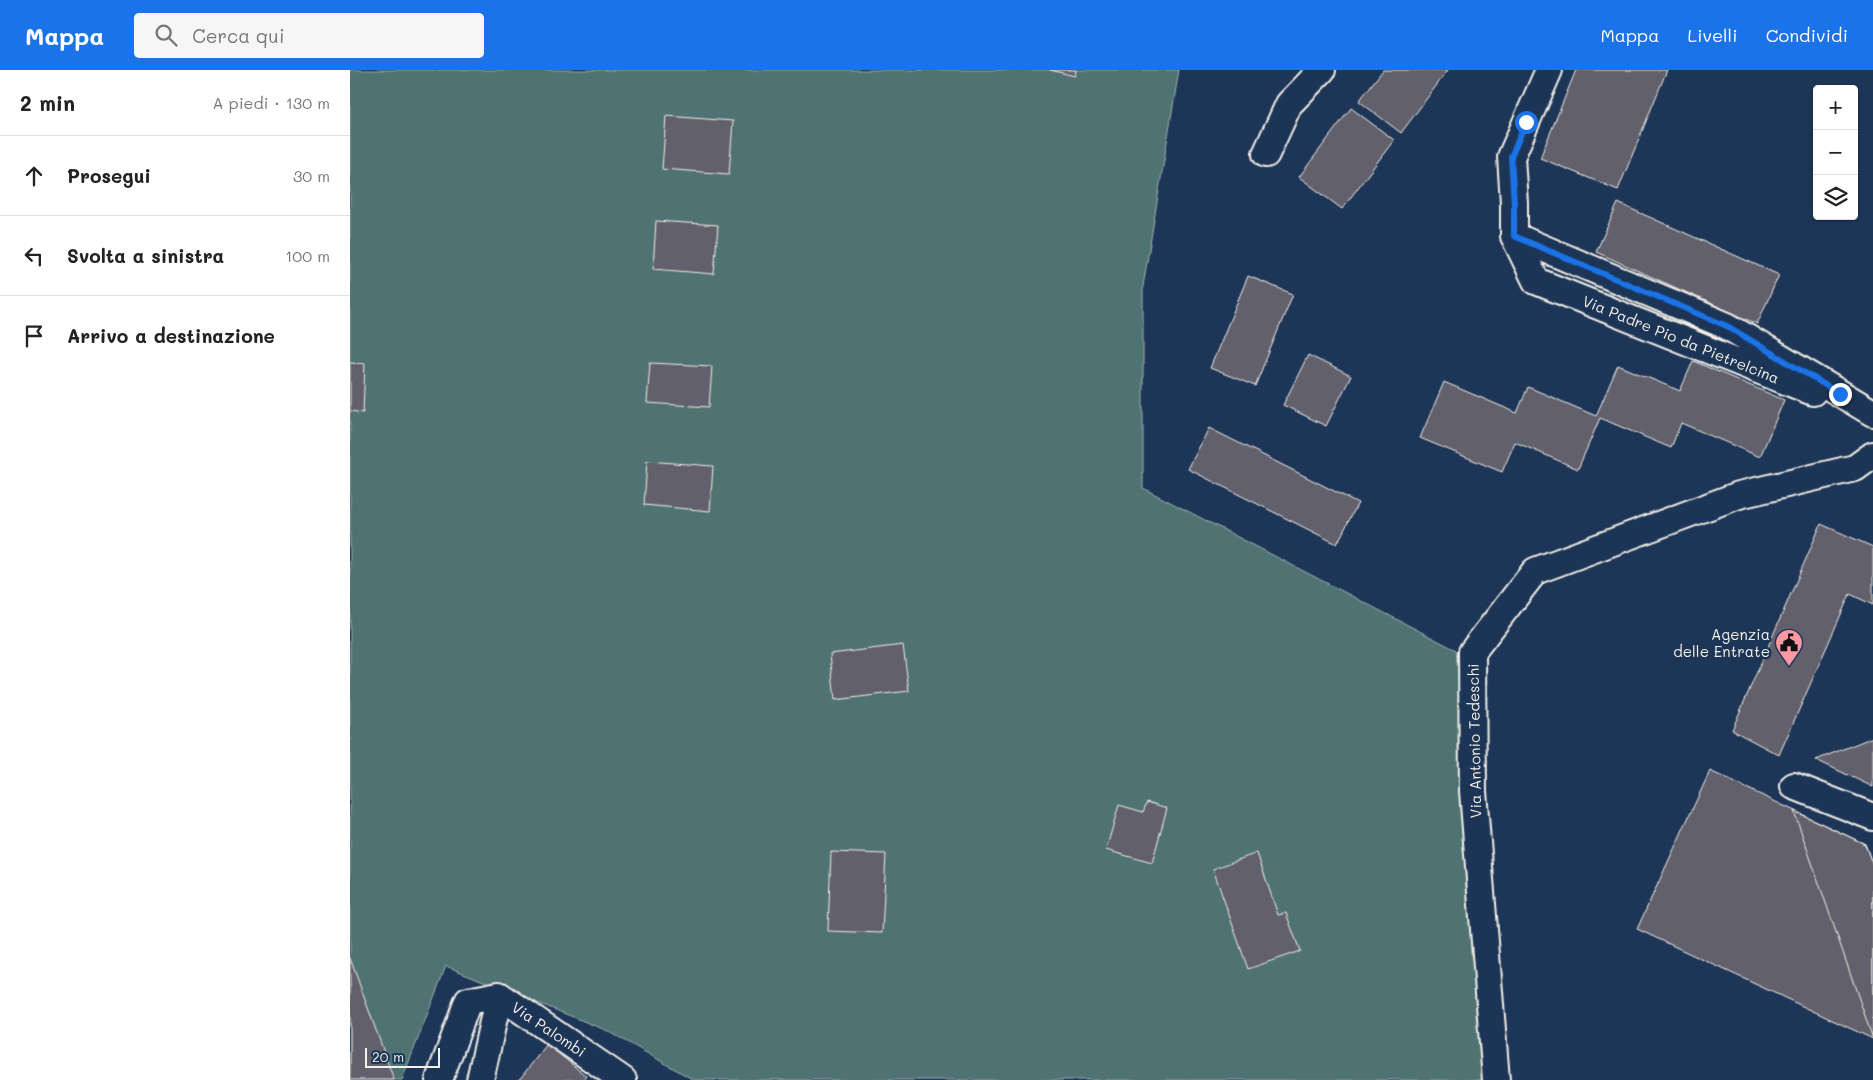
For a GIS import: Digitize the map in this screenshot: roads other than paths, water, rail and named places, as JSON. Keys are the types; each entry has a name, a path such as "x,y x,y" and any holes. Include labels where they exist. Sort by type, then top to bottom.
{"street":[{"path":"1266,154 1289,104 1322,70"},
{"name":"Via Padre Pio da Pietrelcina","path":"1549,70 1511,157 1514,236 1536,281 1837,402 1873,414"},
{"name":"Via Antonio Tedeschi","path":"1496,1080 1473,791 1472,652 1536,571 1739,495 1855,468 1873,455"},
{"path":"1794,786 1873,817"},
{"path":"439,1080 468,1000 499,995 480,1080"},
{"name":"Via Palombi","path":"499,995 623,1080"}],"place":[{"name":"Agenzia delle Entrate","path":"1789,667"}]}
